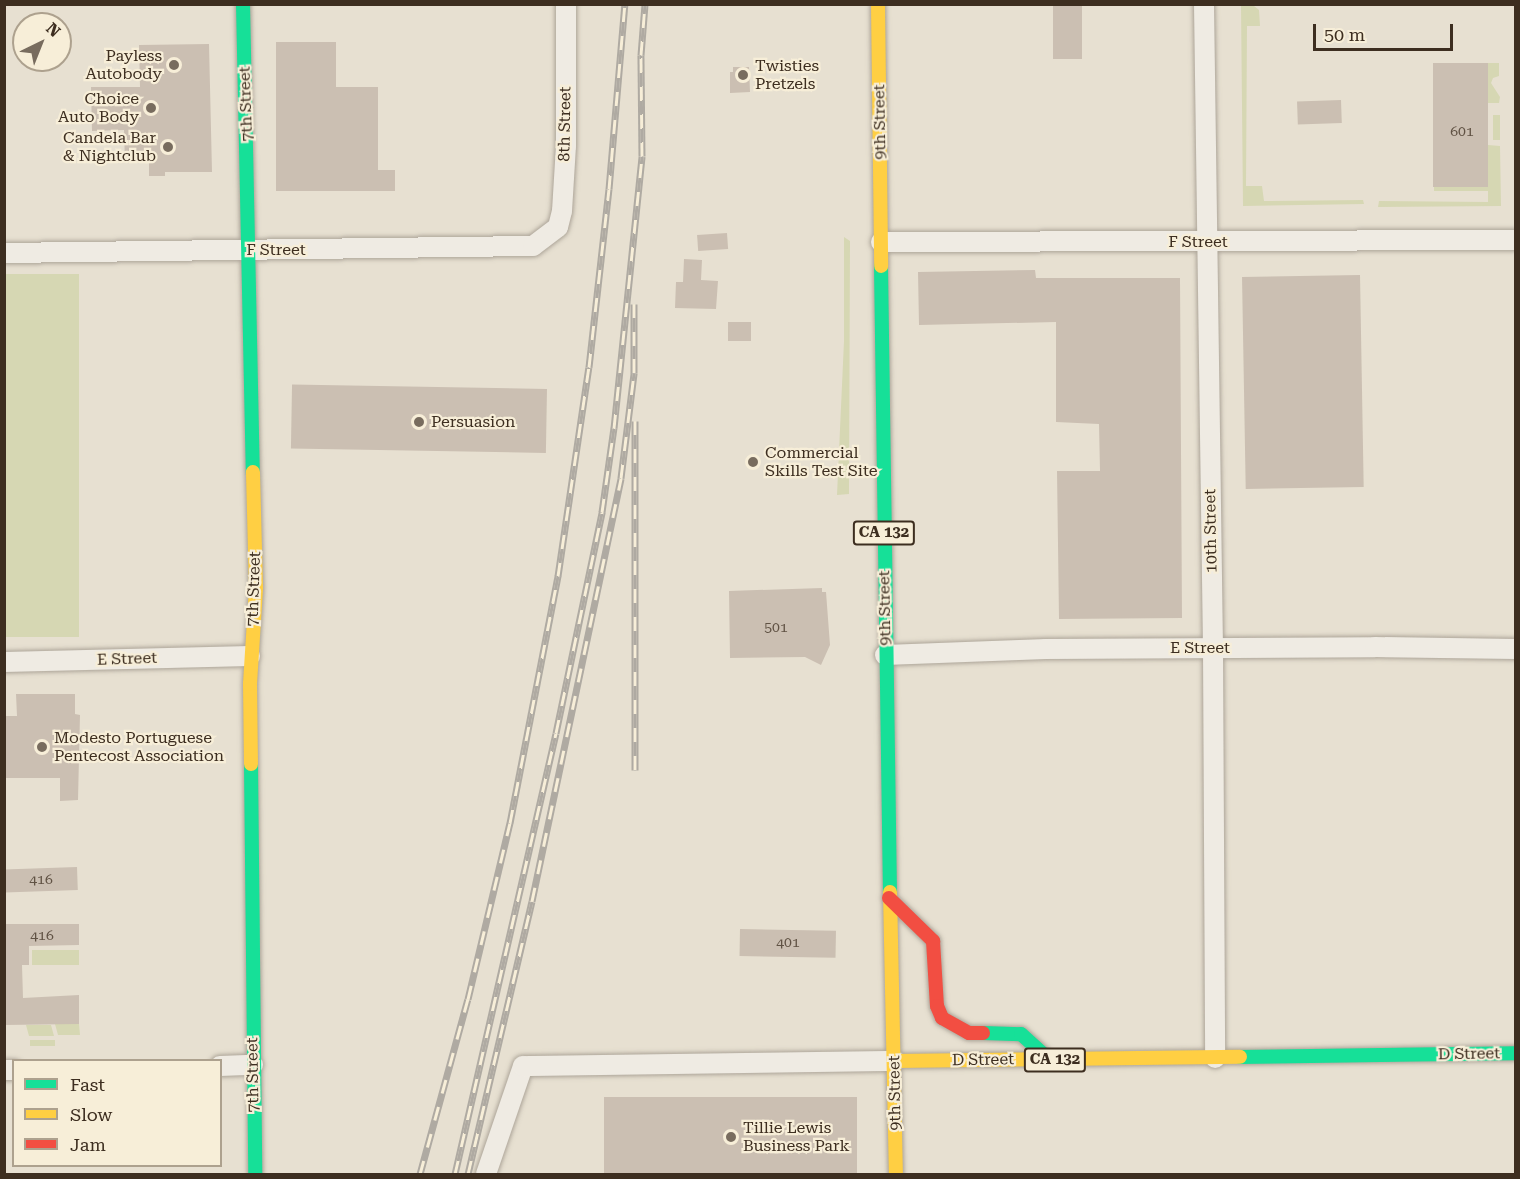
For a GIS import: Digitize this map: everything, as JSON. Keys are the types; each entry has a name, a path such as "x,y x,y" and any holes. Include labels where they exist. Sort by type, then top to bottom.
{"main road":[{"name":"7th Street","path":"243,4 251,251 256,588 250,656 255,1174"},
{"name":"9th Street","path":"878,4 885,655 896,1174"},
{"path":"889,898 933,941 937,1006 942,1018 969,1033 1021,1034 1050,1060"},
{"name":"D Street","path":"894,1061 1515,1053"}],"street":[{"name":"8th Street","path":"546,238 558,227 562,212 566,146 566,4"},
{"name":"10th Street","path":"1204,4 1213,648 1215,1058"},
{"name":"F Street","path":"4,253 519,248 533,246 546,238"},
{"name":"F Street","path":"881,242 1515,240"},
{"name":"E Street","path":"885,655 1046,649 1515,649"},
{"name":"E Street","path":"4,662 250,656"},
{"name":"D Street","path":"486,1174 523,1066 894,1061"},
{"path":"222,1066 253,1065"}],"green space":[{"path":"1241,6 1254,6 1259,10 1260,26 1247,26 1246,186 1262,186 1264,201 1363,200 1364,204 1243,206"},
{"path":"1488,63 1499,63 1499,76 1493,78 1491,83 1500,97 1499,103 1488,103"},
{"path":"1493,115 1500,115 1500,140 1493,140"},
{"path":"1488,145 1500,146 1501,206 1378,207 1379,201 1488,202 1488,191 1434,191 1434,186 1488,187"},
{"path":"844,237 850,241 849,494 837,495 844,341"},
{"path":"5,274 79,274 79,637 5,637"},
{"path":"32,950 79,950 79,965 32,965"},
{"path":"55,1024 79,1024 80,1035 58,1035"},
{"path":"26,1025 51,1025 54,1036 29,1036"},
{"path":"30,1040 55,1040 55,1046 30,1046"}],"building":[{"path":"1053,4 1082,4 1082,59 1053,59"},
{"path":"276,42 336,42 336,87 378,87 378,170 395,170 395,191 276,191"},
{"path":"209,44 212,172 165,172 165,176 149,176 149,163 125,163 124,130 92,131 91,87 140,87 139,45"},
{"path":"1433,63 1488,63 1488,187 1433,187"},
{"path":"733,67 749,67 750,92 730,93 730,72 733,72"},
{"path":"1341,100 1342,123 1298,125 1297,102"},
{"path":"727,233 728,249 698,251 697,235"},
{"path":"684,259 702,260 701,280 718,281 716,309 675,308 676,282 683,282"},
{"path":"1035,270 1036,278 1180,278 1182,618 1059,619 1057,471 1100,471 1099,424 1056,422 1056,322 919,325 918,272"},
{"path":"1360,275 1364,487 1246,489 1242,277"},
{"path":"728,322 751,322 751,341 728,341"},
{"name":"Persuasion","path":"292,385 547,389 546,453 291,449"},
{"path":"822,588 822,592 826,592 830,645 821,665 805,657 730,658 729,591"},
{"name":"Modesto Portuguese Pentecost Association","path":"16,694 75,694 75,714 80,715 78,800 60,801 60,778 4,778 4,716 17,716"},
{"path":"77,867 78,890 5,893 4,870"},
{"path":"4,924 79,924 79,945 29,946 29,965 22,965 23,998 79,995 79,1024 4,1025"},
{"path":"740,929 836,931 836,958 740,956"},
{"name":"Tillie Lewis Business Park","path":"604,1097 857,1097 857,1174 604,1174"}],"railway":[{"path":"420,1174 468,999 510,823 558,576 589,367 609,189 625,4"},
{"path":"455,1174 556,733 602,512 614,428 642,156 641,55 645,4"},
{"path":"468,1174 532,901 621,478 634,373 634,304"},
{"path":"635,421 635,770"}],"traffic: fast":[{"path":"243,4 253,472"},
{"path":"881,266 890,892"},
{"path":"251,764 255,1174"},
{"path":"983,1033 1021,1034 1050,1060"},
{"path":"1240,1057 1516,1053"}],"traffic: slow":[{"path":"878,4 881,266"},
{"path":"251,764 250,684 256,588 253,472"},
{"path":"890,892 896,1174"},
{"path":"895,1061 1240,1057"}],"traffic: jam":[{"path":"889,898 933,941 937,1006 942,1018 969,1033 983,1033"}],"place":[{"name":"Payless Autobody","path":"174,65"},
{"name":"Twisties Pretzels","path":"743,75"},
{"name":"Choice Auto Body","path":"151,108"},
{"name":"Candela Bar & Nightclub","path":"168,147"},
{"name":"Persuasion","path":"419,422"},
{"name":"Commercial Skills Test Site","path":"753,462"},
{"name":"Modesto Portuguese Pentecost Association","path":"42,747"},
{"name":"Tillie Lewis Business Park","path":"731,1137"}]}
